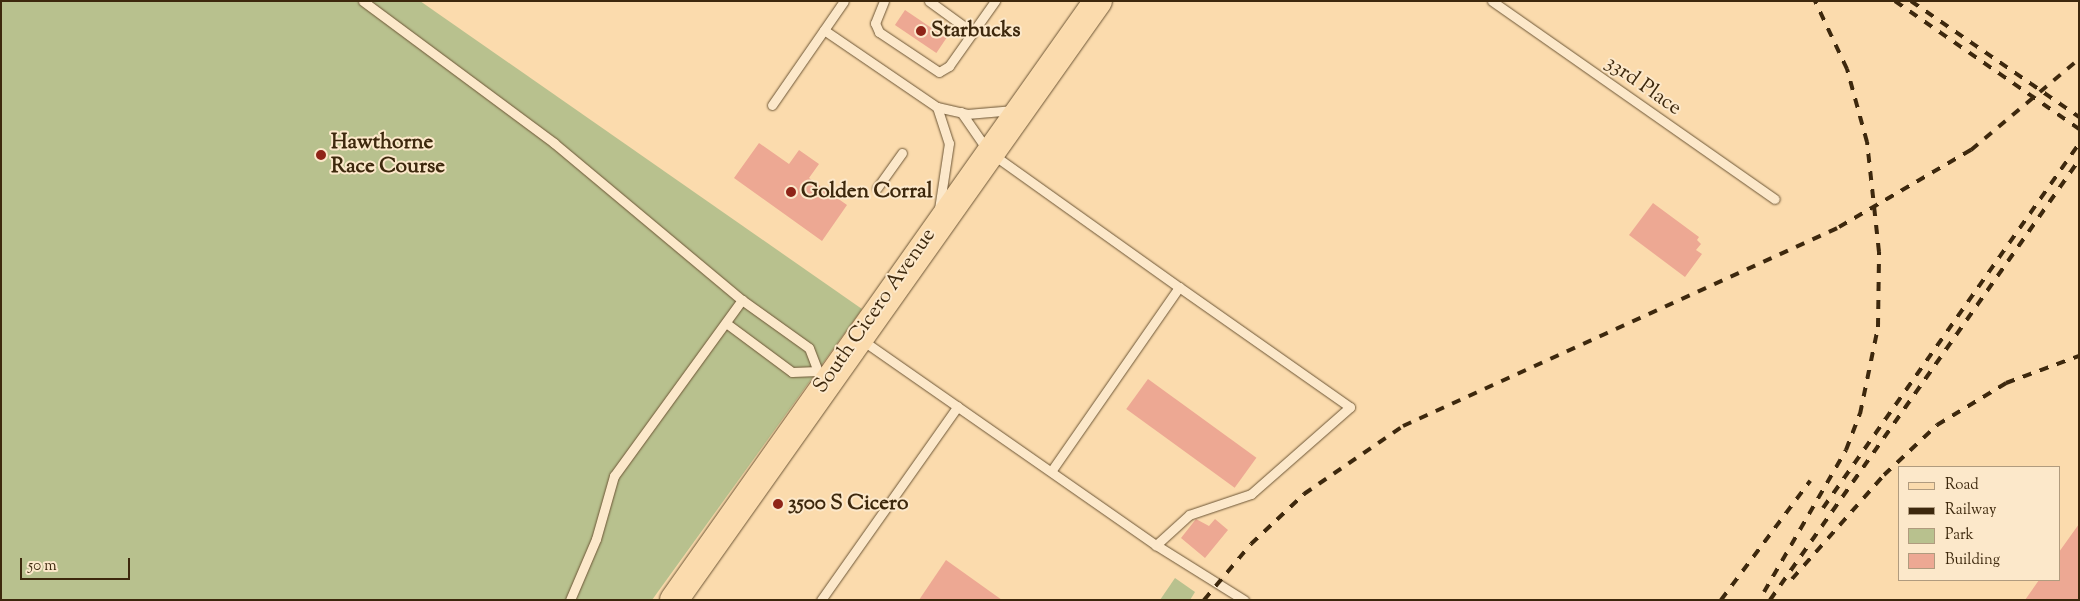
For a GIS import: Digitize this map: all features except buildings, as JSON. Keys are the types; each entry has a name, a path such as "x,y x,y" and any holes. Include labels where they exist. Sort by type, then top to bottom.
{"main road":[{"name":"South Cicero Avenue","path":"674,600 823,374 857,337 988,151 1098,1"}],"lane":[{"path":"363,1 554,143 742,300 809,348 823,374"},
{"path":"772,105 844,1"},
{"path":"884,1 875,23 879,32 939,72 949,66 995,1"},
{"path":"929,1 973,33"},
{"name":"33rd Place","path":"1492,1 1775,199"},
{"path":"824,30 937,107 961,112 1019,109"},
{"path":"937,107 949,142 937,223"},
{"path":"961,112 988,151 1350,407 1251,494 1189,515 1156,545"},
{"path":"877,188 902,153"},
{"path":"1052,470 1179,287"},
{"path":"570,600 596,539 614,476 742,300"},
{"path":"726,323 792,372 823,374"},
{"path":"857,337 1052,470 1156,545 1244,600"},
{"path":"821,600 958,406"}],"green space":[{"name":"Hawthorne Race Course","path":"1,1 420,1 862,309 652,600 1,600"},
{"path":"1175,578 1195,592 1190,600 1160,600"}],"railway":[{"path":"1764,592 1846,450 1860,414 1878,327 1879,252 1867,142 1847,69 1815,1"},
{"path":"1895,1 2079,129"},
{"path":"1911,1 2079,117"},
{"path":"1204,600 1251,544 1304,494 1403,426 1839,227 1971,150 2079,59"},
{"path":"1823,508 2079,144"},
{"path":"1770,600 2079,160"},
{"path":"1792,579 1884,475 1937,425 2006,383 2079,356"},
{"path":"1721,600 1810,481"}],"place":[{"name":"Starbucks","path":"921,31"},
{"name":"Hawthorne Race Course","path":"321,155"},
{"name":"Golden Corral","path":"791,192"},
{"name":"3500 S Cicero","path":"778,504"}]}
